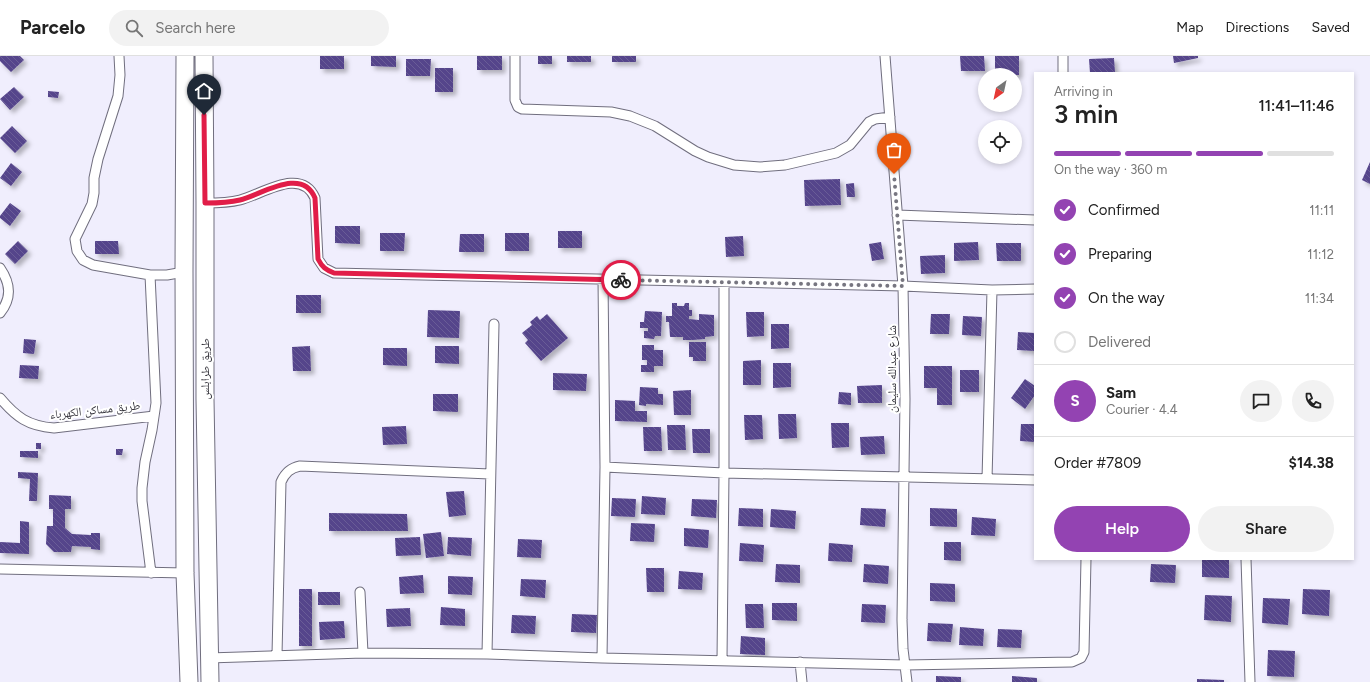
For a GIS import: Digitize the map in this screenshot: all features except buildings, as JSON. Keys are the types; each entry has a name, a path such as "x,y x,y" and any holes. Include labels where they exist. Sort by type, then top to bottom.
{"highway":[{"path":"185,56 185,573 189,682"},
{"name":"طريق طرابلس","path":"204,56 205,399 208,658 210,682"}],"street":[{"path":"119,56 120,75 118,96 98,159 94,178 94,199 77,233 75,245 83,260 93,265 150,275 167,275 184,272"},
{"path":"515,56 515,100 518,107 522,109 607,112 630,116 655,126 695,152 734,165 773,167 836,153 850,145 869,122 875,119 890,117"},
{"name":"شارع عبدالله سليمان","path":"885,56 903,286 905,399 902,620 907,682"},
{"path":"1063,56 1063,72"},
{"path":"205,203 239,200 276,186 286,184 306,186 313,193 315,198 318,259 324,268 334,273 903,286 992,290 1034,289"},
{"path":"897,215 1034,220"},
{"path":"0,268 8,281 9,294 5,307 0,313"},
{"path":"150,275 156,391 154,416 145,462 142,501 151,572"},
{"path":"602,658 605,467 603,279"},
{"path":"722,660 724,282"},
{"path":"987,479 992,290"},
{"path":"487,654 494,324"},
{"name":"طريق مساكن الكهرباء","path":"0,398 12,412 25,421 40,427 54,428 154,416"},
{"path":"277,655 281,482 287,472 300,466 490,474"},
{"path":"605,467 724,473 1034,480"},
{"path":"208,658 363,653 487,654 602,658 905,664 1072,662 1079,660 1083,656 1085,649 1086,560"},
{"path":"1246,560 1250,682"},
{"path":"0,569 185,573"},
{"path":"360,592 363,653"},
{"path":"800,662 802,682"}],"way so far":[{"path":"621,280 903,286 894,174"}],"route":[{"path":"204,115 205,203 239,200 251,197 276,186 286,184 306,186 313,193 315,198 318,259 324,268 334,273 621,280"}]}
